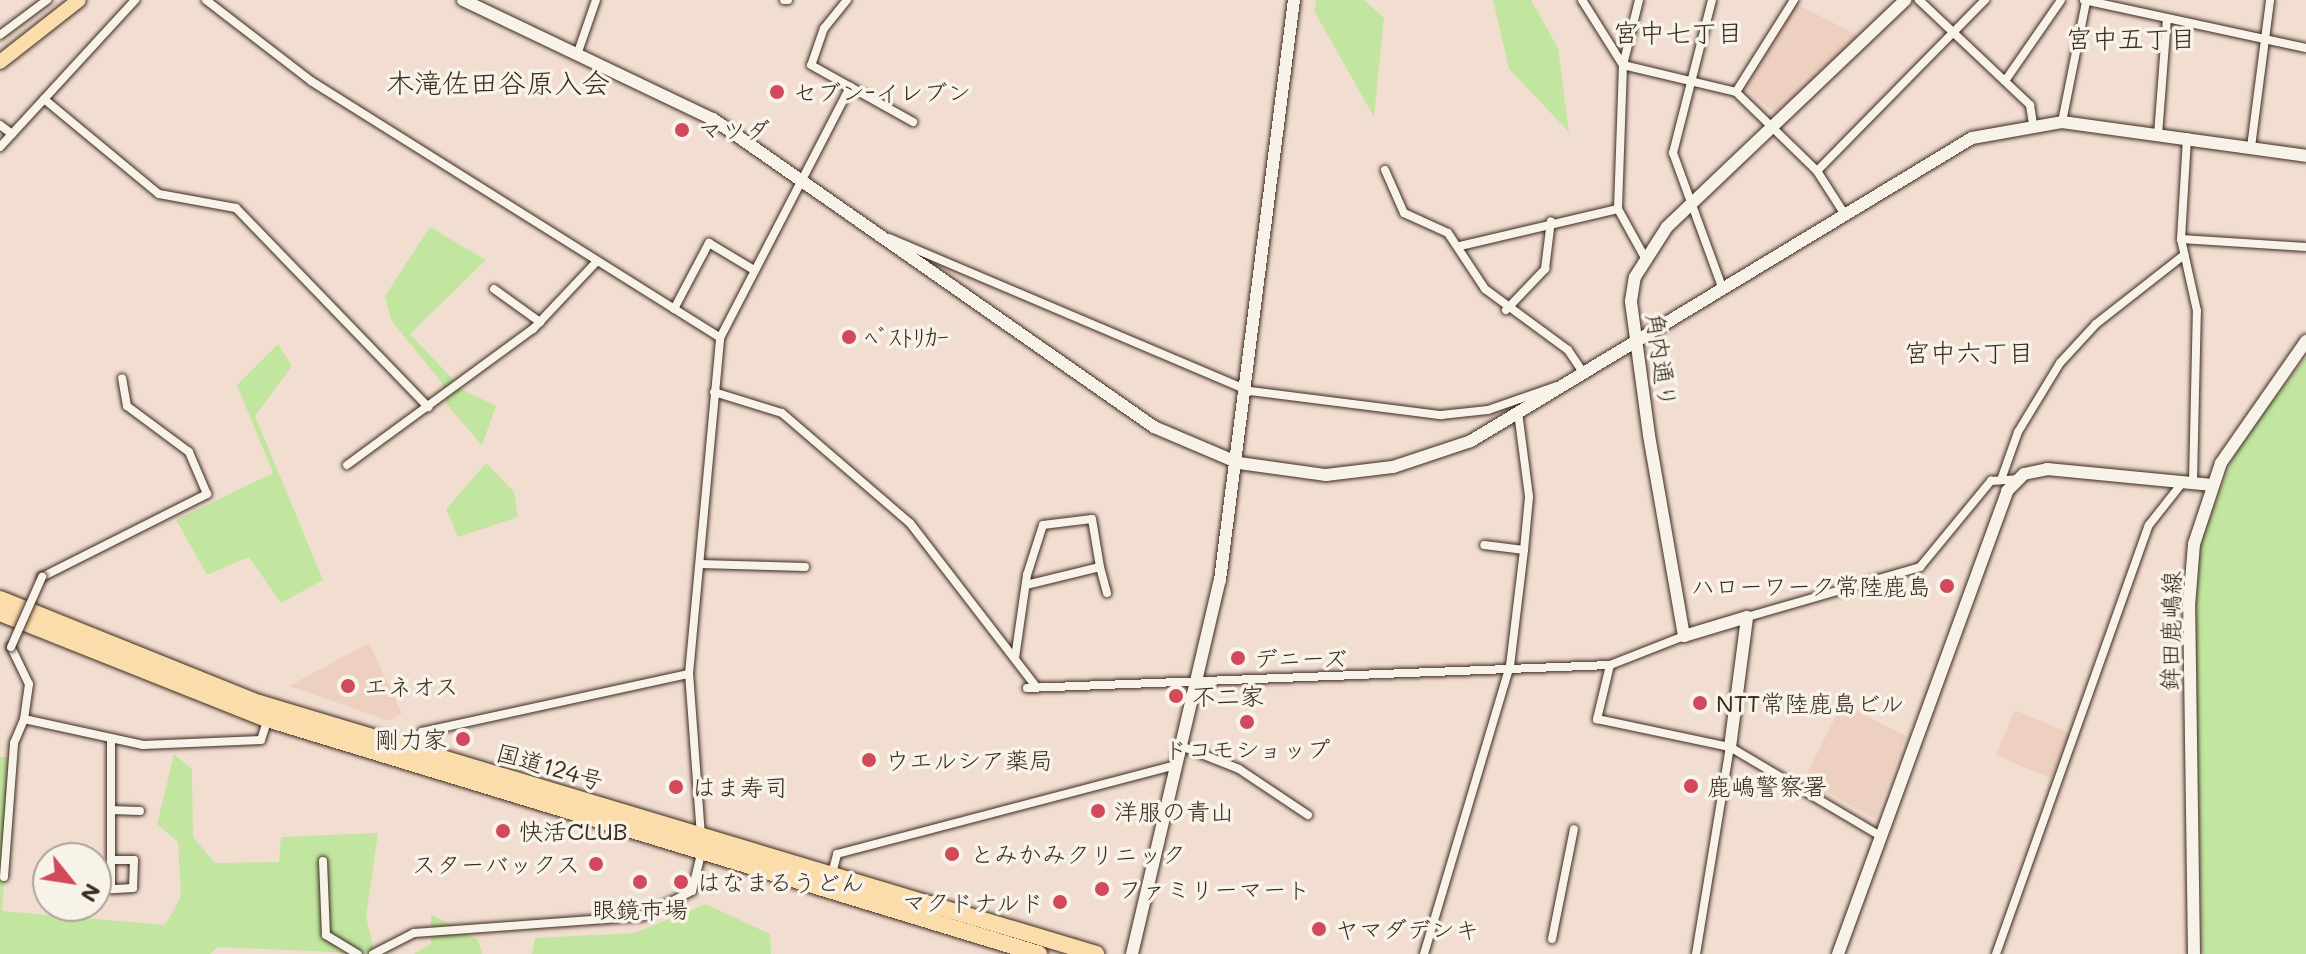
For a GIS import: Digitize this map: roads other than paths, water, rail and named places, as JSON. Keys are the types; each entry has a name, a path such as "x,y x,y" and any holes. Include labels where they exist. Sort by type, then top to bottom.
{"highway":[{"name":"国道124号","path":"0,599 269,713"},
{"name":"国道124号","path":"0,613 269,713 829,882 1096,954"},
{"name":"国道124号","path":"829,882 1039,954"}],"main road":[{"path":"0,62 79,0"}],"street":[{"path":"0,147 135,0"},
{"path":"206,0 311,81 720,338"},
{"path":"463,0 578,52 713,119 1154,427 1239,463 1326,475 1393,467 1443,453 1584,374 1722,287 1972,138 2033,124 2062,122 2306,156"},
{"path":"578,52 596,0"},
{"path":"847,0 824,28 811,65 913,122"},
{"path":"1132,954 1196,682 1239,463 1250,391 1274,122 1294,0"},
{"path":"1582,0 1623,65 1736,92 1817,171 1844,213"},
{"path":"1639,0 1623,65 1618,209 1644,256"},
{"path":"1712,0 1673,153 1722,287"},
{"path":"1736,92 1794,0"},
{"name":"角内通り","path":"1684,636 1631,301 1644,256 1693,204 1905,0"},
{"path":"1919,0 2030,105 2033,124"},
{"path":"1817,171 1955,34 1985,0"},
{"path":"2005,81 2061,0"},
{"path":"2251,147 2270,0"},
{"path":"2062,122 2085,1 2306,48"},
{"path":"0,35 41,2"},
{"path":"2158,135 2167,18"},
{"path":"373,954 414,933 643,916 692,891 702,844 689,674 720,338 798,178 850,87"},
{"path":"44,99 159,194 236,208 428,407"},
{"path":"0,125 12,134"},
{"path":"1996,954 2149,525 2188,482 2197,311 2181,239 2187,137"},
{"path":"1385,170 1404,213 1431,221 1460,246 1506,310 1568,350 1584,374"},
{"path":"1460,246 1551,221 1618,209"},
{"path":"1506,310 1545,269 1551,221"},
{"path":"884,237 1250,391 1441,415 1488,410 1534,389 1565,385"},
{"path":"2181,239 2306,247"},
{"path":"674,309 709,243 754,270"},
{"path":"2002,477 2018,432 2060,363 2096,324 2184,255"},
{"path":"347,465 540,322 597,261"},
{"path":"494,289 540,322"},
{"name":"鉾田鹿嶋線","path":"2194,954 2189,606 2194,544 2212,485 2252,410 2306,341"},
{"path":"4,877 14,743 24,719 29,684 11,647 42,577 207,494 189,452 127,406 122,378"},
{"path":"714,392 782,413 910,523 1037,688"},
{"path":"1424,954 1510,666 1529,497 1518,412"},
{"path":"1027,688 1510,666 1610,665 1684,636 1920,567 1991,481 2002,477 2017,479 2047,469 2212,485"},
{"path":"1838,954 1986,532 2017,479"},
{"path":"1015,658 1026,585 1043,525 1092,519 1107,593"},
{"path":"1484,545 1524,550"},
{"path":"700,564 805,567"},
{"path":"1026,585 1100,567"},
{"path":"1696,954 1730,747 1747,617"},
{"path":"1610,665 1597,719 1730,747 1879,835"},
{"path":"415,757 422,732 689,674"},
{"path":"24,719 111,741 261,740 269,713"},
{"path":"111,741 111,842"},
{"path":"1181,746 1239,769 1308,815"},
{"path":"829,882 837,854 1177,765"},
{"path":"111,810 140,811"},
{"path":"1552,939 1574,829"},
{"path":"111,860 134,860 133,888 111,889 111,860"},
{"path":"323,861 326,935 358,954"}],"place":[{"name":"セブン-イレブン","path":"777,92"},
{"name":"マツダ","path":"682,130"},
{"name":"ﾍﾞｽﾄﾘｶｰ","path":"849,337"},
{"name":"ハローワーク常陸鹿島","path":"1947,586"},
{"name":"デニーズ","path":"1238,658"},
{"name":"エネオス","path":"348,686"},
{"name":"不二家","path":"1176,696"},
{"name":"NTT常陸鹿島ビル","path":"1700,703"},
{"name":"ドコモショップ","path":"1247,722"},
{"name":"剛力家","path":"463,739"},
{"name":"ウエルシア薬局","path":"869,760"},
{"name":"鹿嶋警察署","path":"1691,786"},
{"name":"はま寿司","path":"676,787"},
{"name":"洋服の青山","path":"1098,811"},
{"name":"快活CLUB","path":"503,831"},
{"name":"とみかみクリニック","path":"952,854"},
{"name":"スターバックス","path":"596,864"},
{"name":"眼鏡市場","path":"640,882"},
{"name":"はなまるうどん","path":"681,882"},
{"name":"ファミリーマート","path":"1102,889"},
{"name":"マクドナルド","path":"1060,902"},
{"name":"ヤマダデンキ","path":"1319,929"}],"district":[{"name":"宮中七丁目","path":"1678,33"},
{"name":"宮中五丁目","path":"2131,39"},
{"name":"木滝佐田谷原入会","path":"498,82"},
{"name":"宮中六丁目","path":"1969,353"}]}
